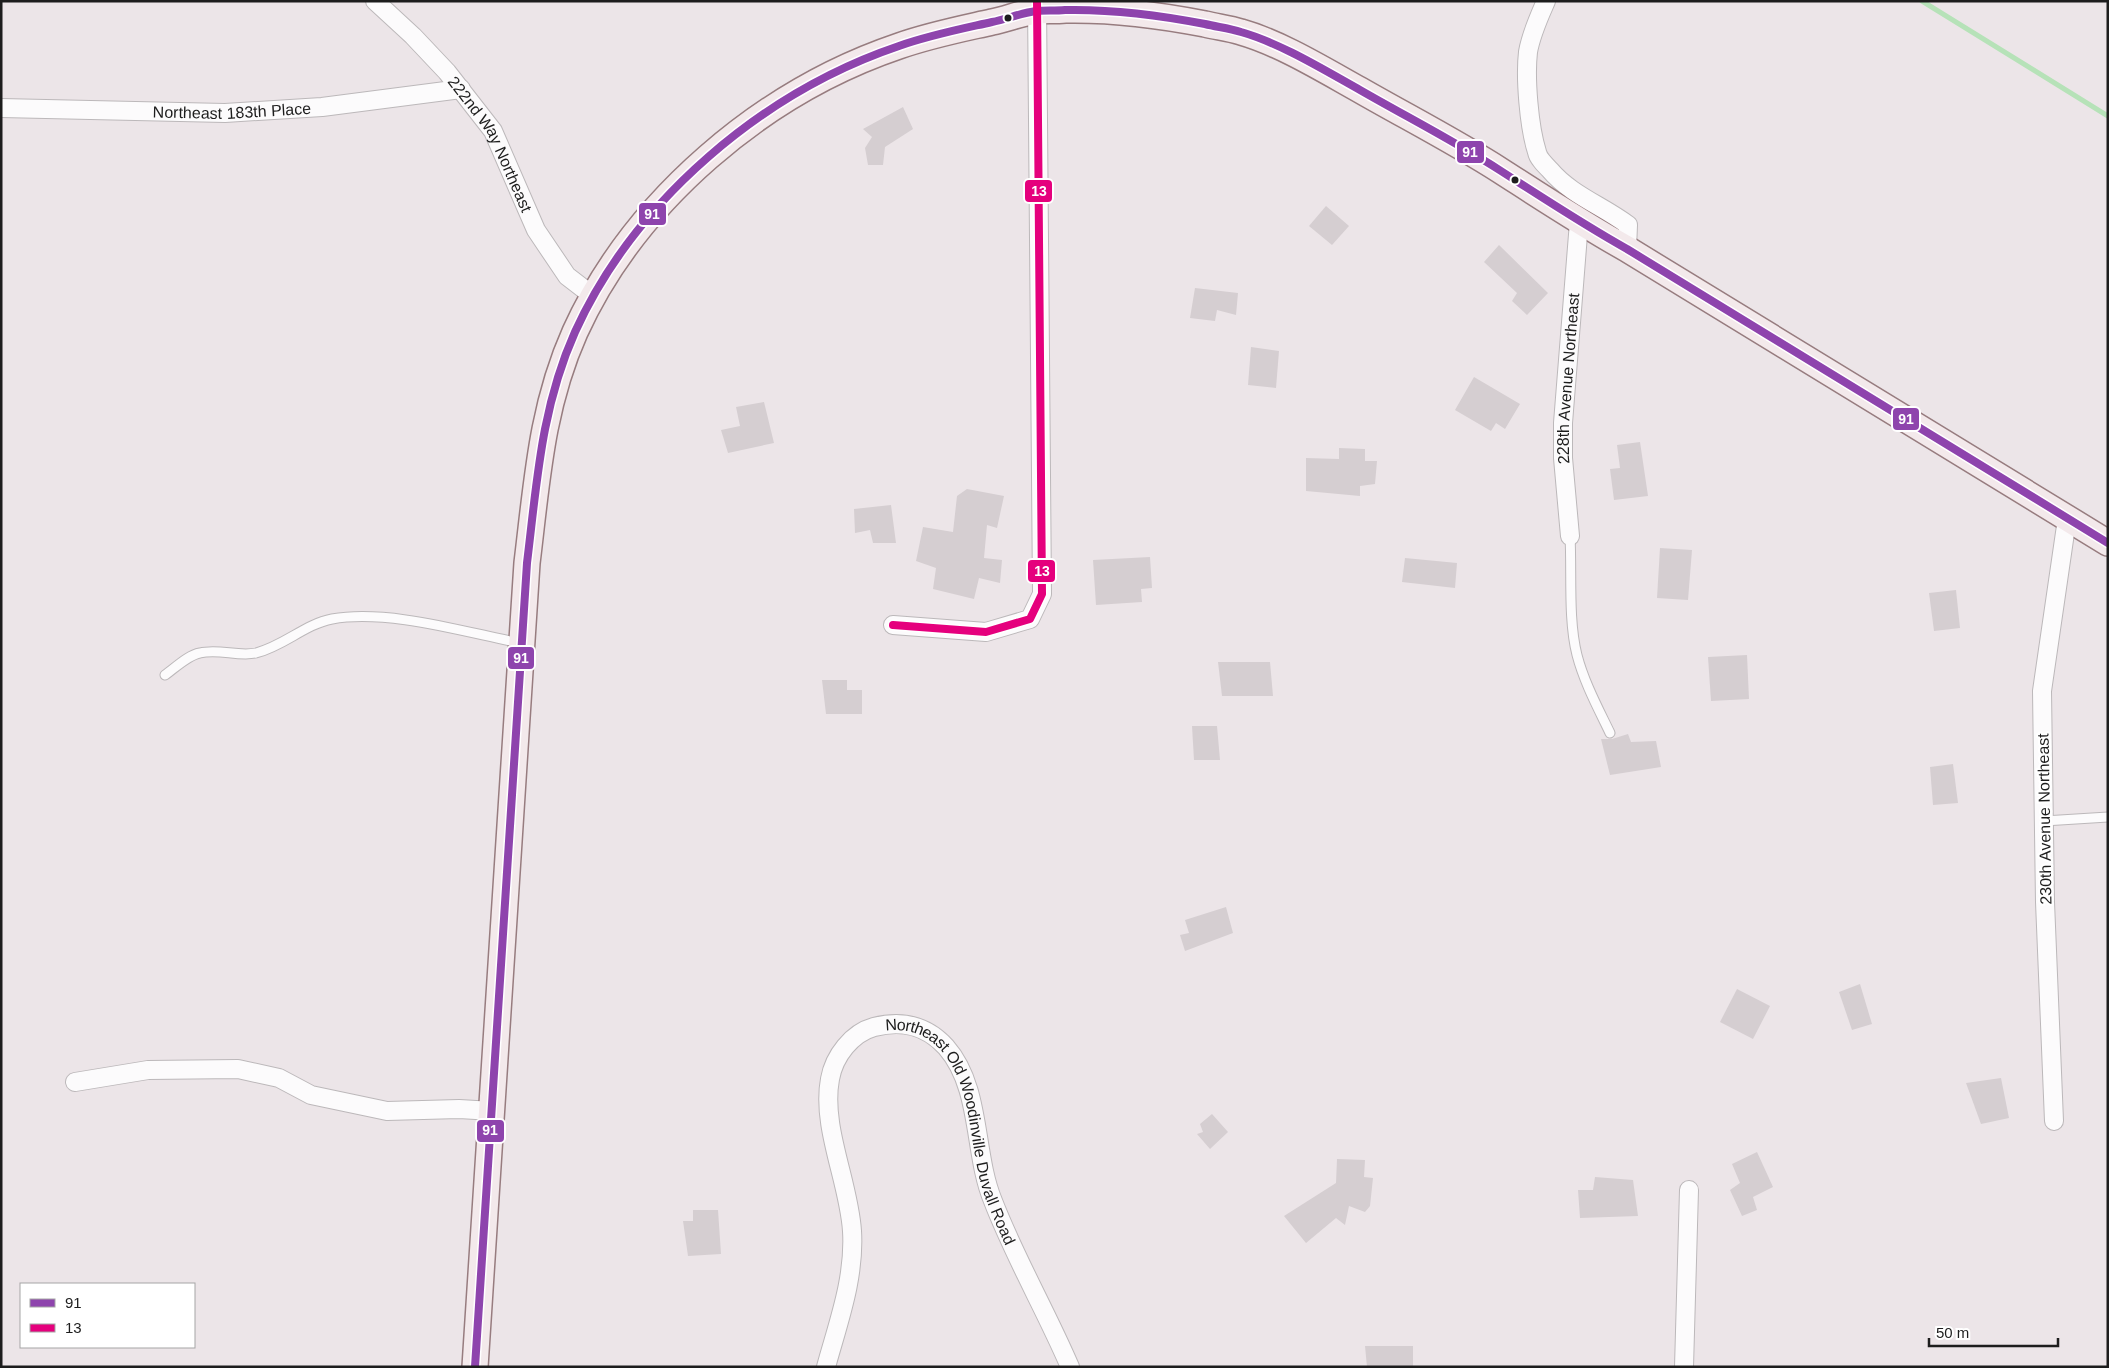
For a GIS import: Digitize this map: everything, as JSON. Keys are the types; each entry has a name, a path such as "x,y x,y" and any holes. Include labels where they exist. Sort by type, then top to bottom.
{"main road":[{"path":"475,1367 527,563 543,433 563,362 593,296 631,240 676,188 728,139 788,99 857,62 899,46 1036,6 1129,12 1185,20 1242,32 1301,57 1499,170 1579,222 1627,249 2108,544"}],"street":[{"name":"222nd Way Northeast","path":"375,1 413,36 447,72 493,131 536,230 567,276 593,296"},
{"path":"1546,1 1537,21 1528,52 1530,115 1537,153 1550,171 1572,191 1608,210 1628,225 1627,249"},
{"path":"893,625 986,632 1030,619 1042,594 1036,6"},
{"name":"Northeast 183th Place","path":"1,108 225,113 322,108 461,89"},
{"name":"228th Avenue Northeast","path":"1570,536 1563,458 1563,423 1579,222"},
{"name":"230th Avenue Northeast","path":"2054,1121 2045,902 2042,691 2067,519"},
{"name":"Northeast Old Woodinville Duvall Road","path":"826,1367 847,1292 852,1262 852,1233 849,1208 832,1129 828,1099 830,1078 835,1062 844,1048 868,1029 889,1023 910,1024 925,1030 947,1049 962,1072 971,1102 979,1149 992,1200 1070,1367"},
{"path":"74,1082 148,1070 238,1070 279,1078 311,1095 387,1111 459,1109 493,1111"},
{"path":"1684,1367 1689,1190"}],"lane":[{"path":"1570,536 1573,623 1577,654 1586,682 1610,733"},
{"path":"165,675 198,653 210,651 253,654 272,649 314,625 331,619 354,617 404,620 522,644"},
{"path":"2044,821 2108,817"}],"building":[{"path":"903,107 913,129 885,147 883,165 868,165 865,148 872,137 863,129"},
{"path":"1326,206 1349,226 1332,245 1309,226"},
{"path":"1499,245 1548,293 1527,315 1512,301 1517,293 1484,262"},
{"path":"1195,288 1238,293 1236,315 1217,310 1215,321 1190,318"},
{"path":"1251,347 1279,351 1276,388 1248,385"},
{"path":"1474,377 1520,404 1505,429 1496,423 1491,431 1455,410"},
{"path":"764,402 774,443 728,453 721,430 740,426 736,407"},
{"path":"1640,442 1648,496 1614,500 1610,469 1620,468 1617,445"},
{"path":"1339,448 1365,449 1365,461 1377,461 1375,484 1360,486 1360,496 1306,491 1306,458 1339,459"},
{"path":"967,489 1004,496 997,528 987,525 984,558 1002,560 1000,583 979,578 974,599 933,589 936,568 916,561 923,527 953,532 957,496"},
{"path":"891,505 896,543 873,543 870,530 855,533 854,509"},
{"path":"1660,548 1692,550 1688,600 1657,598"},
{"path":"1150,557 1152,588 1141,589 1142,602 1096,605 1093,560"},
{"path":"1405,558 1457,563 1455,588 1402,582"},
{"path":"1956,590 1960,628 1934,631 1929,593"},
{"path":"1747,655 1749,699 1711,701 1708,657"},
{"path":"1218,662 1270,662 1273,696 1222,696"},
{"path":"822,680 847,680 847,690 862,690 862,714 826,714"},
{"path":"1192,726 1217,726 1220,760 1194,760"},
{"path":"1628,734 1631,742 1656,741 1661,767 1610,775 1601,739 1612,739"},
{"path":"1953,764 1958,803 1933,805 1930,767"},
{"path":"1226,907 1233,933 1185,951 1180,935 1189,933 1185,920"},
{"path":"1860,984 1872,1024 1852,1030 1839,992"},
{"path":"1737,989 1770,1006 1753,1039 1720,1022"},
{"path":"2001,1078 2009,1118 1981,1124 1966,1083"},
{"path":"1212,1114 1228,1132 1210,1149 1197,1134 1203,1132 1200,1124"},
{"path":"1757,1152 1773,1187 1753,1197 1757,1210 1742,1216 1730,1190 1740,1183 1732,1164"},
{"path":"1337,1159 1365,1160 1364,1177 1373,1178 1370,1206 1365,1212 1349,1206 1345,1225 1336,1218 1306,1243 1284,1216 1336,1183"},
{"path":"1595,1177 1633,1180 1638,1216 1580,1218 1578,1190 1593,1190"},
{"path":"693,1210 718,1210 721,1254 688,1256 683,1221 693,1221"},
{"path":"1365,1346 1413,1346 1413,1367 1367,1367"}],"waterway":[{"path":"1922,1 2108,116"}],"transit line":[{"name":"13","path":"893,625 986,632 1030,619 1042,594 1037,1"},
{"name":"91","path":"475,1367 527,563 542,446 555,389 575,332 601,284 632,238 668,196 708,157 753,122 799,92 848,66 899,46 946,32 1039,11 1100,10 1153,15 1228,29 1256,37 1317,66 1467,150 1579,221 2108,543"}]}
